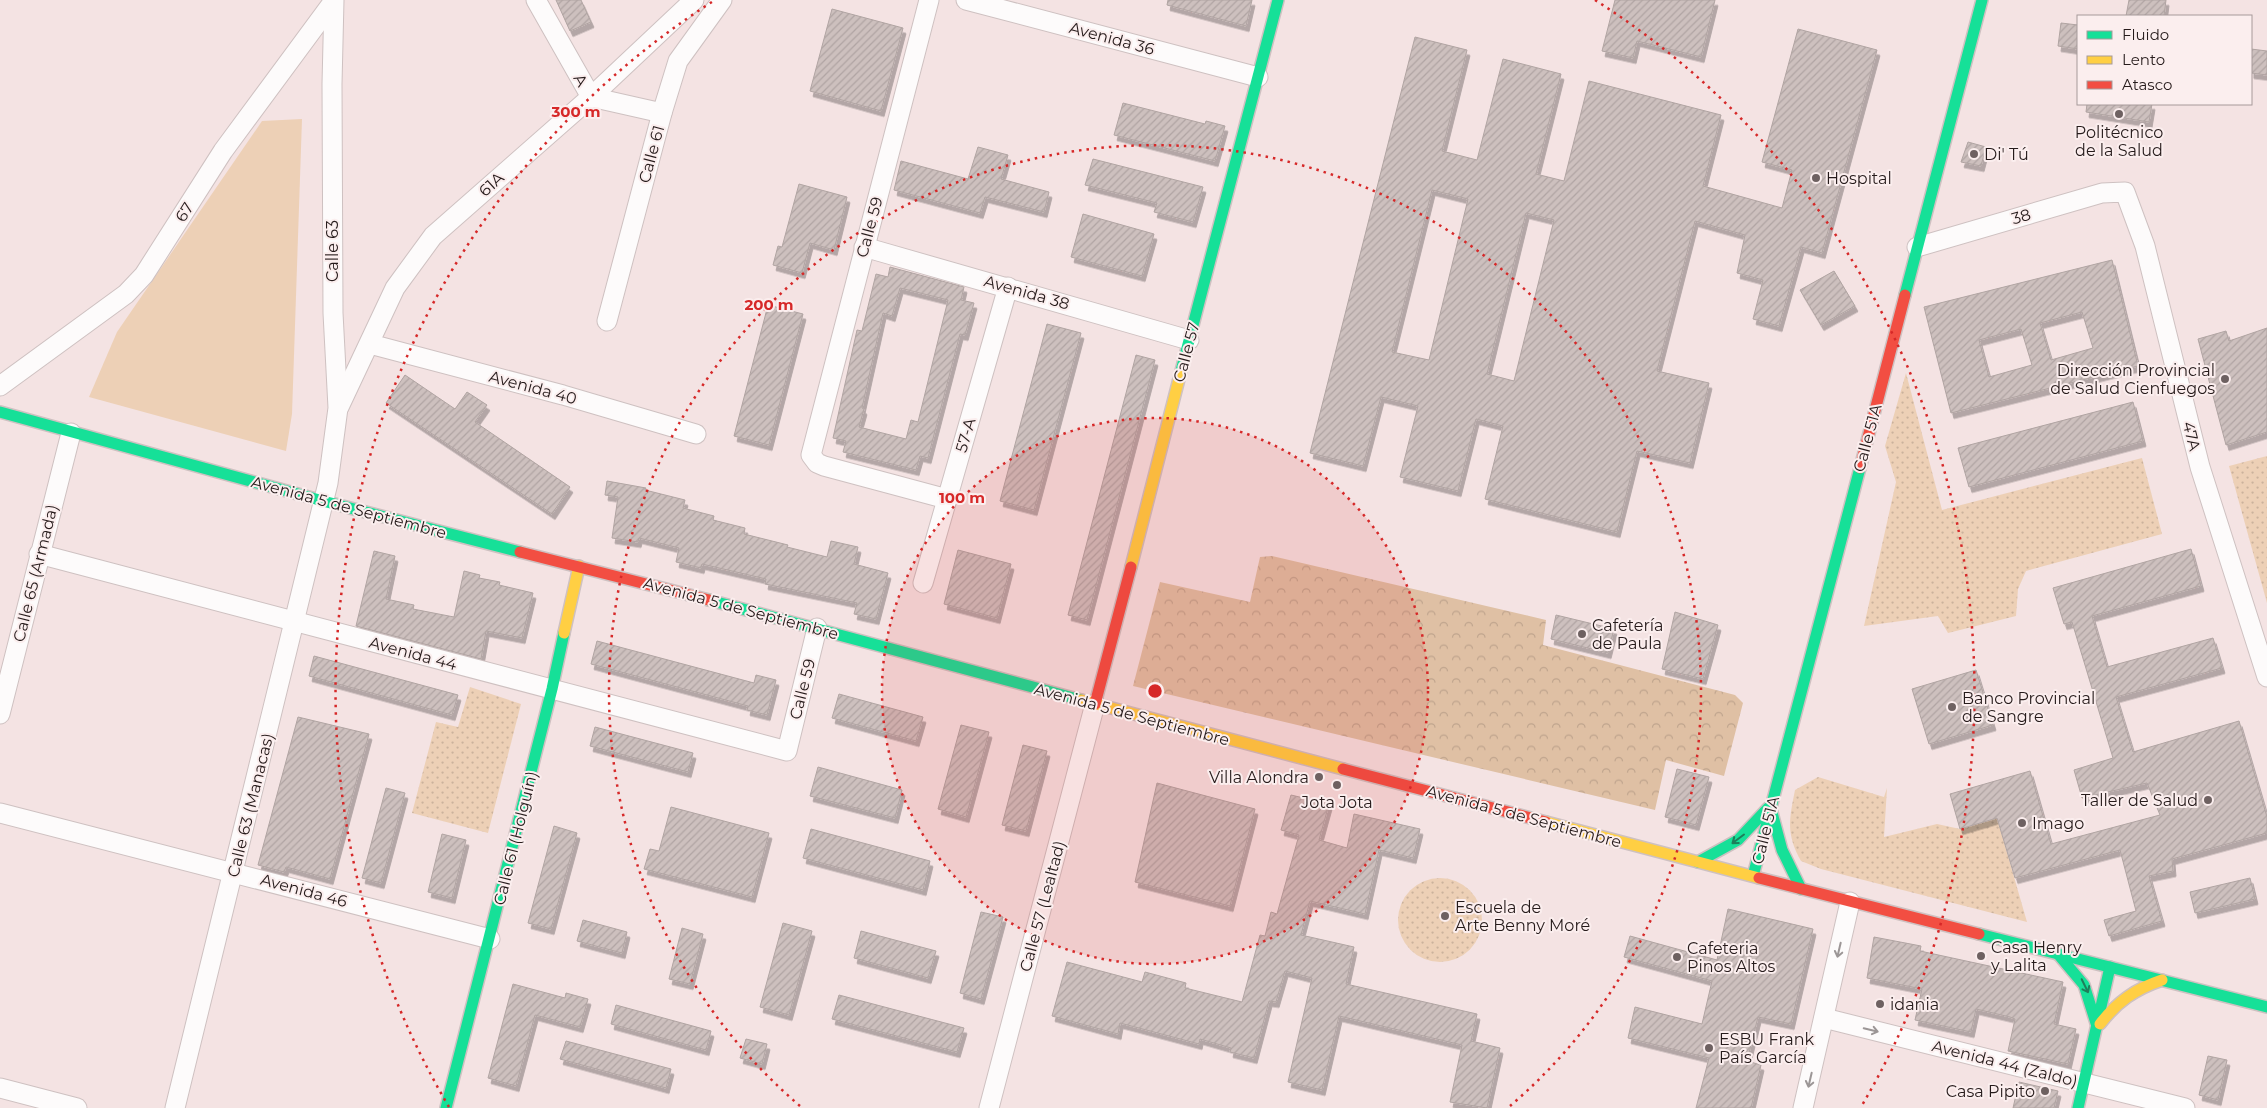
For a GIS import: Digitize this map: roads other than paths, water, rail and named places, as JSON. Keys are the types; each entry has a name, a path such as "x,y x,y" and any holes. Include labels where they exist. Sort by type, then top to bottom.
{"main road":[{"name":"Calle 57","path":"1095,704 1278,0"},
{"name":"Calle 51A","path":"1753,876 1982,0"},
{"name":"Avenida 5 de Septiembre","path":"0,412 323,501 817,628 1095,704 1850,902 2267,1007"},
{"name":"Calle 61 (Holguín)","path":"446,1108 552,689 579,566"},
{"path":"1698,862 1738,840 1770,806"},
{"path":"1770,806 1782,850 1801,889"},
{"path":"2058,954 2077,972 2085,985 2091,1000 2097,1027"},
{"path":"2078,1108 2110,968"},
{"path":"2097,1027 2121,998 2139,987 2162,980"}],"street":[{"name":"A","path":"536,0 591,97 662,113"},
{"name":"Calle 61","path":"607,321 662,113 678,61 722,0"},
{"name":"Calle 59","path":"929,0 811,455 817,463 824,466 947,500"},
{"name":"Avenida 36","path":"966,0 1258,77"},
{"name":"67","path":"0,386 126,294 144,275 223,151 333,1"},
{"name":"Calle 63","path":"323,501 328,483 338,408 333,313 333,1"},
{"name":"61A","path":"338,408 395,288 433,236 591,97 689,2"},
{"name":"38","path":"1917,246 2102,192 2125,192"},
{"name":"47A","path":"2125,192 2144,246 2200,467 2267,677"},
{"name":"Avenida 38","path":"864,246 1008,286 1189,340"},
{"name":"57-A","path":"923,583 1008,286"},
{"name":"Avenida 40","path":"370,344 563,394 696,434"},
{"name":"Calle 65 (Armada)","path":"0,714 71,432"},
{"name":"Calle 63 (Manacas)","path":"175,1108 323,501"},
{"name":"Avenida 44","path":"39,554 788,751"},
{"name":"Calle 59","path":"788,751 817,628"},
{"name":"Calle 57 (Lealtad)","path":"988,1108 1095,704"},
{"name":"Avenida 46","path":"0,813 490,939"},
{"path":"1803,1108 1850,902"},
{"name":"Avenida 44 (Zaldo)","path":"1824,1018 2185,1108"},
{"path":"0,1088 77,1108"}],"place":[{"name":"Politécnico de la Salud","path":"2119,114"},
{"name":"Di' Tú","path":"1974,154"},
{"name":"Hospital","path":"1816,178"},
{"name":"Dirección Provincial de Salud Cienfuegos","path":"2225,379"},
{"name":"Cafetería de Paula","path":"1582,634"},
{"name":"Banco Provincial de Sangre","path":"1952,707"},
{"name":"Villa Alondra","path":"1319,777"},
{"name":"Jota Jota","path":"1337,785"},
{"name":"Taller de Salud","path":"2208,800"},
{"name":"Imago","path":"2022,823"},
{"name":"Escuela de Arte Benny Moré","path":"1445,916"},
{"name":"Casa Henry y Lalita","path":"1981,956"},
{"name":"Cafeteria Pinos Altos","path":"1677,957"},
{"name":"idania","path":"1880,1004"},
{"name":"ESBU Frank País García","path":"1709,1048"},
{"name":"Casa Pipito","path":"2045,1091"}]}
